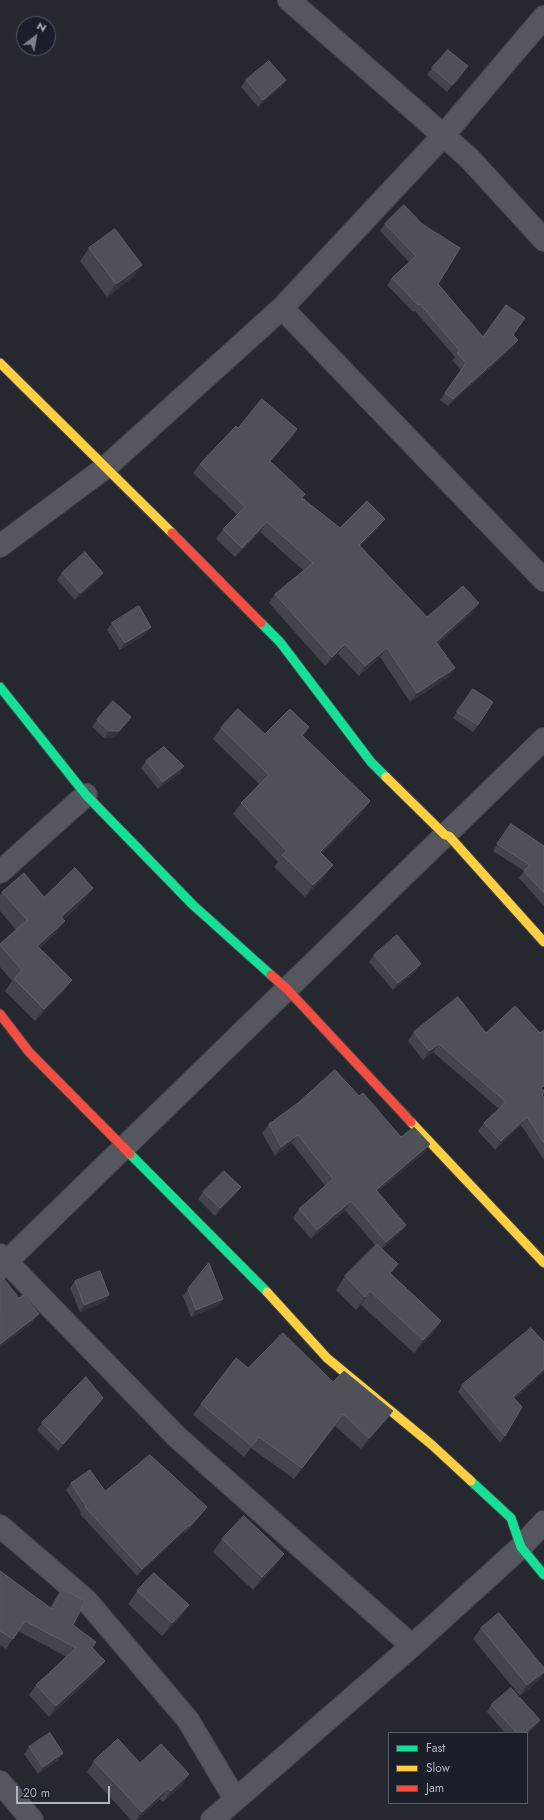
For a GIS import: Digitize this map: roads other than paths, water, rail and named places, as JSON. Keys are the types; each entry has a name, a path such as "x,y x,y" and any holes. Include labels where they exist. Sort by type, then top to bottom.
{"street":[{"path":"289,0 469,158 544,240"},
{"path":"0,546 106,467 282,308 443,136 544,17"},
{"path":"282,308 544,580"},
{"path":"0,363 280,642 371,762 445,835 448,836 544,942"},
{"path":"0,686 86,795 193,905 287,989 544,1263"},
{"path":"412,1646 177,1437 2,1261 124,1147 544,738"},
{"path":"0,872 86,795"},
{"path":"0,1014 29,1052 262,1287 327,1358 432,1445 511,1518 521,1547 544,1575"},
{"path":"212,1820 412,1646 521,1547 544,1522"},
{"path":"0,1526 86,1600 188,1720 235,1799"},
{"path":"0,1782 32,1820"}]}
